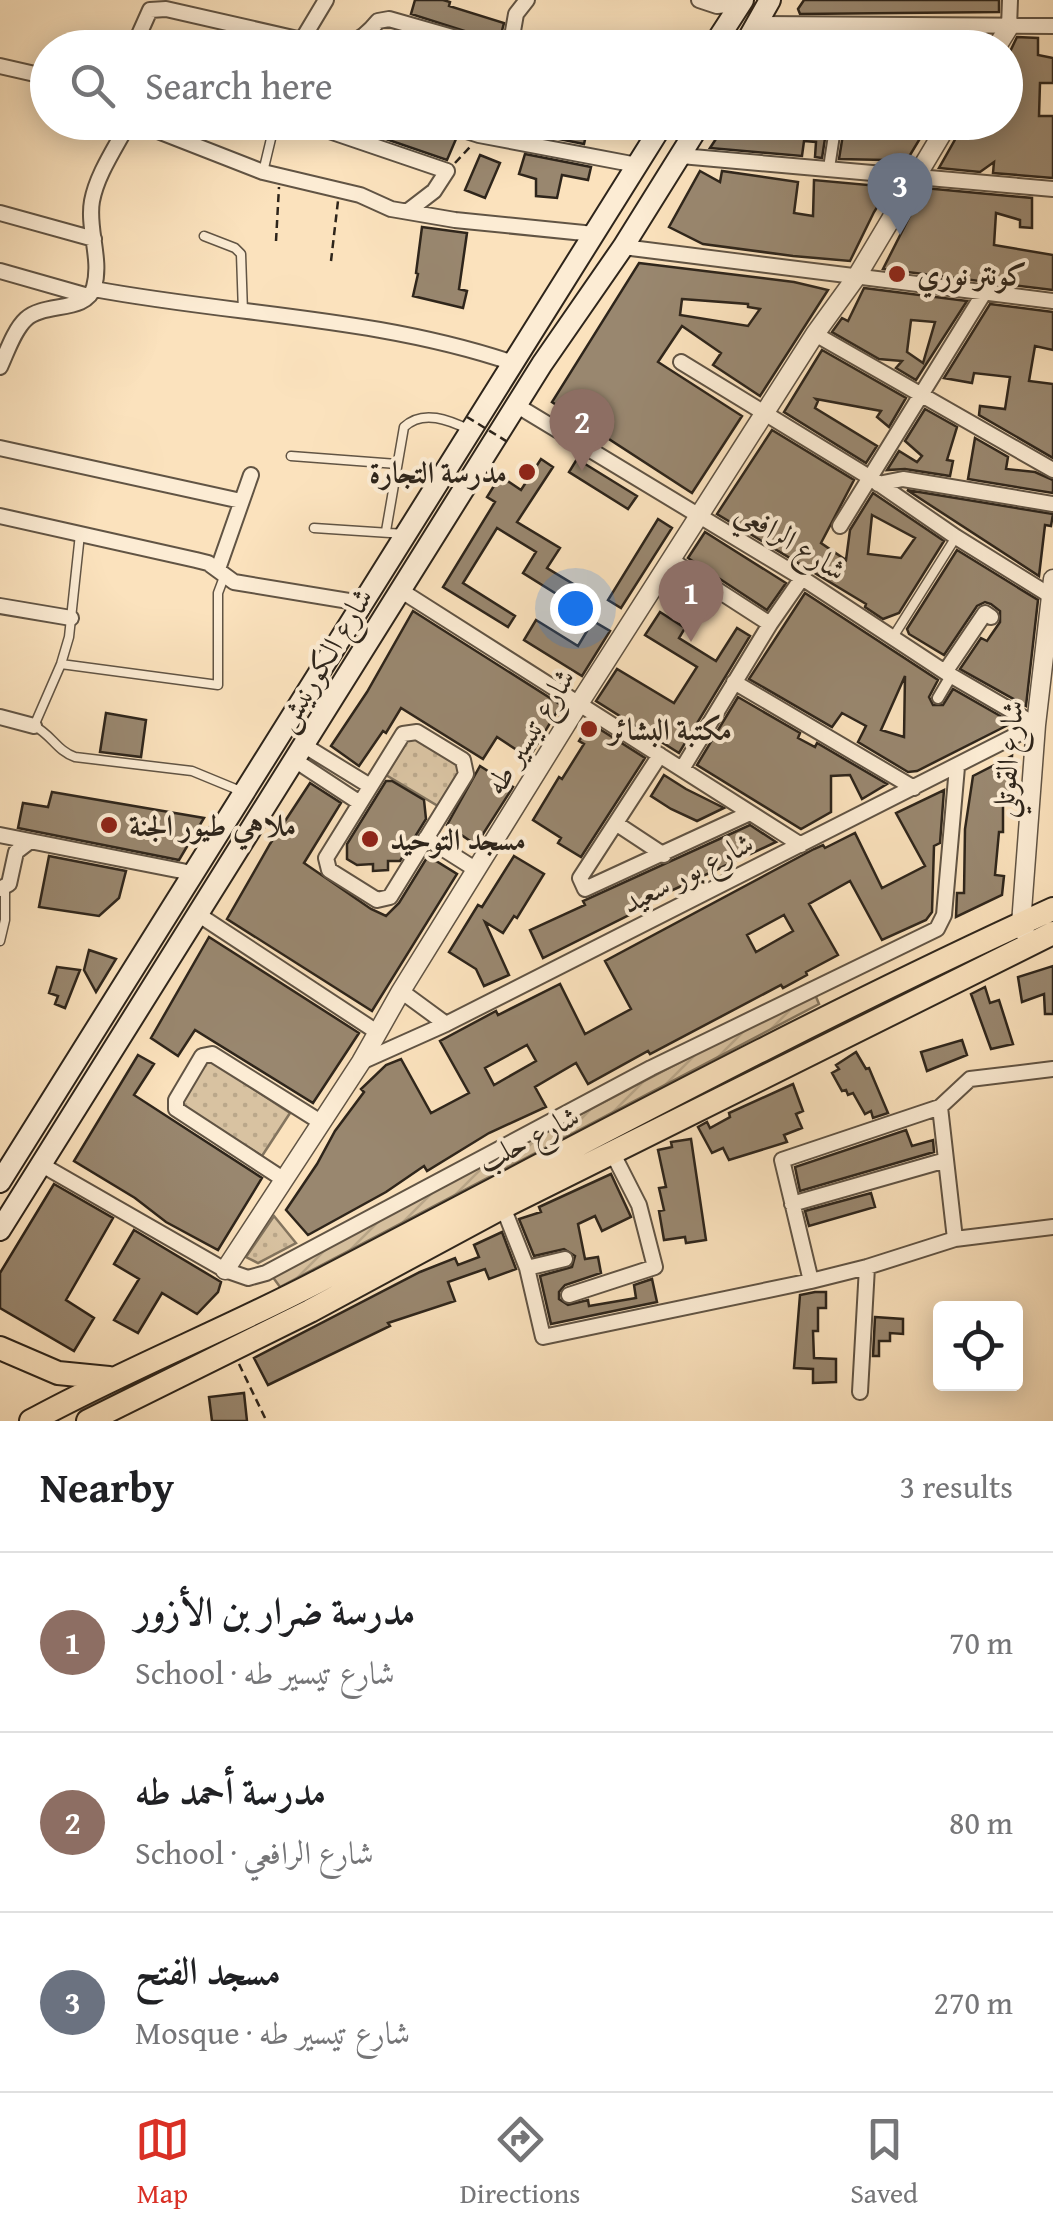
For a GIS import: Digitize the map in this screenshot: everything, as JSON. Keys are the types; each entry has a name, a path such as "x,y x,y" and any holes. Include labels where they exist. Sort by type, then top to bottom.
{"main road":[{"path":"753,30 770,0"},
{"path":"723,30 741,2"},
{"name":"شارع الكورنيش","path":"0,1182 361,603 396,532 513,363 653,140"},
{"name":"شارع الكورنيش","path":"0,1230 516,405 623,247 689,140"},
{"name":"شارع حلب","path":"88,1421 612,1152 1025,933 1053,909"},
{"name":"شارع حلب","path":"32,1421 113,1378 286,1298 767,1048 1025,933 1053,932"},
{"path":"82,1050 105,1065"},
{"path":"0,1348 58,1374 113,1378"}],"street":[{"path":"308,30 326,0"},
{"path":"513,30 516,14 527,0"},
{"path":"699,0 717,6 741,2"},
{"path":"1007,30 1010,0"},
{"path":"141,30 150,10 257,30"},
{"path":"371,30 378,21 388,19 427,30"},
{"path":"756,24 1053,26"},
{"path":"863,30 865,25"},
{"path":"0,66 30,73"},
{"path":"0,367 25,320 38,312 85,300 91,292 92,203 96,186 122,140"},
{"path":"179,140 263,172 340,190 391,209 455,220 594,234"},
{"path":"355,140 447,172 434,191 408,211"},
{"path":"528,140 637,165"},
{"path":"828,168 833,140"},
{"name":"شارع تيسير طه","path":"224,1270 361,1062 400,991 580,702 815,334 857,276 938,140"},
{"path":"680,156 1053,188"},
{"path":"0,213 94,240"},
{"path":"623,247 1053,300"},
{"path":"0,271 91,292 373,328 478,351 513,363"},
{"path":"840,526 874,480 921,393 984,292"},
{"path":"815,334 1053,470"},
{"path":"681,362 874,480 956,537 1052,588"},
{"name":"شارع الرافعي","path":"516,405 1036,725"},
{"path":"0,448 241,501"},
{"path":"221,573 250,474"},
{"path":"874,480 903,479 1053,504"},
{"path":"0,516 196,560 234,582 361,603"},
{"path":"671,560 770,624"},
{"path":"682,769 802,578"},
{"name":"شارع القوتلي","path":"1025,933 1036,725 1049,661 1052,588"},
{"path":"400,590 801,846"},
{"path":"0,606 71,618"},
{"path":"938,698 985,613 991,617"},
{"path":"734,682 914,788"},
{"path":"0,717 34,726"},
{"name":"شارع بور سعيد","path":"361,1062 446,1024 1036,725"},
{"path":"417,732 463,760 466,774 390,896 377,900 329,870 326,858 370,786 403,734 417,732"},
{"path":"300,754 370,786"},
{"path":"300,754 360,803"},
{"path":"660,755 580,878 585,889 750,812"},
{"path":"42,1164 224,1270 248,1278 266,1274 651,1068 937,928 944,915 958,767"},
{"path":"618,824 664,855"},
{"path":"0,835 192,873"},
{"path":"426,838 475,870"},
{"path":"2,889 16,852 28,842"},
{"path":"199,915 378,1032"},
{"path":"400,991 446,1024"},
{"path":"283,1179 176,1109 176,1100 202,1056 212,1054 319,1122"},
{"path":"811,1281 782,1160 940,1106 970,1079 1053,1068"},
{"path":"940,1106 956,1239"},
{"path":"569,1295 655,1266 640,1205 612,1152"},
{"path":"792,1204 946,1160"},
{"path":"502,1207 526,1268 543,1336 867,1268 956,1239 1053,1227"},
{"path":"526,1268 565,1259"},
{"path":"860,1392 867,1268"}],"lane":[{"path":"931,30 932,26"},
{"path":"263,172 271,140"},
{"path":"204,236 241,254 243,312"},
{"path":"314,528 396,532 396,464 404,426 417,417 469,423"},
{"path":"292,456 396,464"},
{"path":"80,534 71,618 61,664 34,726 64,753 76,757 192,771 217,778 243,792"},
{"path":"893,637 956,537"},
{"path":"61,664 218,684 221,573"},
{"path":"0,942 5,920 2,889"}],"path":[{"path":"447,172 472,140"},
{"path":"276,241 279,176"},
{"path":"331,261 340,190"},
{"path":"469,423 511,444"},
{"path":"232,1349 266,1420"}],"shaded area":[{"path":"411,735 462,767 438,806 386,775"},
{"path":"814,992 819,1004 280,1287 272,1276"},
{"path":"208,1059 290,1113 262,1156 179,1104"},
{"path":"274,1216 296,1243 258,1263 246,1257"}],"building":[{"path":"415,0 443,0 450,2 449,6 504,23 502,30 461,30 411,14"},
{"path":"804,0 999,0 999,12 800,14 798,9"},
{"path":"1023,37 1038,38 1038,55 1053,58 1053,83 1040,83 1039,116 1053,116 1053,178 993,173 994,162 980,172 939,168 955,140 1023,140"},
{"path":"389,140 456,140 447,160"},
{"path":"715,140 825,140 822,158 815,157 816,142 804,141 802,156 710,148"},
{"path":"842,140 919,140 904,165 886,160 839,159"},
{"path":"525,154 591,167 588,180 562,175 557,198 536,196 536,179 519,174"},
{"path":"480,155 500,163 485,198 465,190"},
{"path":"700,171 720,182 722,171 798,182 794,213 813,216 814,180 890,187 850,261 703,244 669,227"},
{"path":"924,188 1032,198 1032,228 1020,227 1020,220 996,213 994,245 1053,255 1053,290 883,269"},
{"path":"422,227 467,233 459,289 467,291 463,308 413,296"},
{"path":"639,263 794,282 828,290 760,396 713,365 721,353 682,326 658,362 742,416 692,493 552,402","holes":["682,299 748,304 760,309 748,326 680,315"]},
{"path":"864,288 967,301 916,380 896,368 902,361 879,359 832,332 842,318 848,321","holes":["911,320 935,322 923,363 907,352"]},
{"path":"990,304 1053,312 1053,350 1035,346 1029,381 1053,384 1053,458 979,415 980,406 1005,409 1010,377 974,373 972,383 944,378"},
{"path":"822,350 906,398 889,427 877,417 881,411 816,399 815,408 877,446 866,463 784,412"},
{"path":"925,409 957,427 947,460 953,461 950,476 887,470 899,451 917,462 922,456 905,441"},
{"path":"772,430 854,480 821,543 846,560 850,530 873,493 944,541 899,613 883,619 866,604 717,514","holes":["872,515 915,538 901,558 868,554"]},
{"path":"975,438 1008,457 1006,469 1035,472 1053,480 1053,493 968,479"},
{"path":"541,459 553,467 517,522 560,548 547,568 588,593 579,608 523,573 536,552 497,528 463,583 515,616 508,627 443,587 495,502 487,497 500,476 521,490"},
{"path":"577,459 637,496 628,509 569,472"},
{"path":"907,490 1053,514 1051,526 1045,525 1039,576"},
{"path":"658,519 672,528 621,608 608,600"},
{"path":"705,532 786,583 767,610 688,558"},
{"path":"957,550 1038,600 1026,706 960,669 981,638 987,641 1000,622 1000,611 991,604 977,606 944,655 909,634 907,629"},
{"path":"805,593 938,680 929,697 933,705 943,705 953,689 1009,721 1008,725 917,771 908,772 858,742 866,726 842,713 832,727 749,679","holes":["905,676 904,737 881,730"]},
{"path":"413,611 561,705 529,758 497,737 483,759 401,708 359,766 331,746"},
{"path":"660,612 685,628 679,638 716,661 737,628 750,636 679,753 596,701 617,669 674,703 697,667 645,635"},
{"path":"536,620 578,646 593,621 610,631 582,676 524,640"},
{"path":"738,697 800,733 798,738 815,747 817,743 887,784 862,799 850,775 831,776 831,812 801,829 697,765"},
{"path":"106,713 146,720 141,757 100,752"},
{"path":"590,723 645,758 581,857 533,820 584,744 579,741"},
{"path":"1012,756 1009,793 1003,793 1003,832 999,832 995,875 1004,876 1002,895 956,917 957,893 964,893 965,829 973,776"},
{"path":"480,766 513,787 476,845 447,825"},
{"path":"664,775 724,808 697,821 671,809 651,796"},
{"path":"386,781 424,800 426,819 400,861 388,861 388,870 373,871 373,864 357,865 347,859 347,844"},
{"path":"310,783 341,803 304,863 371,909 386,916 399,903 428,856 457,874 372,1011 227,919"},
{"path":"944,790 940,843 934,846 932,912 926,920 882,940 850,881 809,904 838,955 806,972 807,975 588,1084 576,1063 535,1087 546,1107 489,1133 427,1171 424,1166 308,1235 286,1210 364,1092 361,1089 386,1065 401,1059 431,1113 469,1093 440,1041 496,1011 498,1015 560,984 585,1034 631,1009 605,961 814,849 823,845 825,848 855,833 882,888 925,866 896,813","holes":["784,915 793,931 756,952 747,935","527,1045 536,1061 494,1085 485,1068"]},
{"name":"ملاهي طيور الجنة","path":"52,792 204,818 179,860 18,828 23,803 48,807"},
{"path":"750,825 776,842 634,908 635,912 543,958 530,930 585,905 583,901"},
{"path":"49,856 126,871 119,898 99,916 39,907"},
{"path":"514,856 544,874 503,933 485,922 509,975 484,986 476,969 449,952"},
{"path":"209,937 359,1033 313,1103 195,1030 178,1056 151,1038"},
{"path":"89,950 116,959 96,992 84,970"},
{"path":"1053,966 1053,1014 1045,1014 1044,994 1022,1002 1018,977"},
{"path":"57,967 80,970 65,1008 55,1004 58,996 49,993"},
{"path":"985,987 990,1003 999,1000 1013,1044 991,1049 971,994"},
{"path":"962,1040 967,1055 927,1071 921,1052"},
{"path":"856,1052 869,1068 888,1113 873,1118 871,1111 865,1114 853,1093 842,1091 832,1073 839,1069 836,1065"},
{"path":"138,1055 154,1064 134,1095 262,1178 218,1250 166,1222 74,1161"},
{"path":"793,1084 803,1111 796,1114 802,1128 784,1135 787,1142 729,1160 723,1148 712,1153 698,1127 707,1122 710,1128 730,1117 729,1113"},
{"path":"906,1130 912,1146 933,1140 934,1152 800,1191 795,1167"},
{"path":"691,1139 706,1240 664,1240 659,1188 666,1187 658,1150 672,1147 671,1142"},
{"path":"611,1174 631,1217 602,1231 595,1216 578,1224 585,1259 598,1257 601,1273 565,1285 559,1299 568,1305 588,1300 589,1306 636,1298 634,1285 652,1279 657,1302 551,1324 540,1276 572,1267 575,1256 564,1249 534,1256 519,1219 541,1212 539,1207"},
{"path":"54,1184 113,1218 66,1300 94,1318 74,1351 0,1308 0,1273"},
{"path":"871,1193 875,1207 809,1226 805,1211"},
{"path":"134,1230 221,1282 218,1292 197,1314 162,1293 138,1333 114,1320 139,1279 114,1264"},
{"path":"502,1232 516,1269 489,1279 485,1269 448,1282 455,1301 388,1323 390,1326 268,1385 254,1358 420,1272 455,1258 458,1265 479,1257 474,1245"},
{"path":"826,1292 826,1308 818,1308 818,1331 813,1331 814,1358 836,1359 836,1382 813,1383 813,1369 794,1368 800,1295"},
{"path":"875,1317 903,1319 903,1334 890,1333 890,1341 879,1341 879,1356 873,1356"},
{"path":"244,1393 247,1421 212,1421 209,1397"}],"place":[{"name":"مسجد الفتح","path":"900,235"},
{"name":"كونتر نوري","path":"897,274"},
{"name":"مدرسة أحمد طه","path":"582,471"},
{"name":"مدرسة التجارة","path":"527,472"},
{"name":"مدرسة ضرار بن الأزور","path":"691,642"},
{"name":"مكتبة البشائر","path":"589,729"},
{"name":"ملاهي طيور الجنة","path":"109,825"},
{"name":"مسجد التوحيد","path":"370,839"}]}
